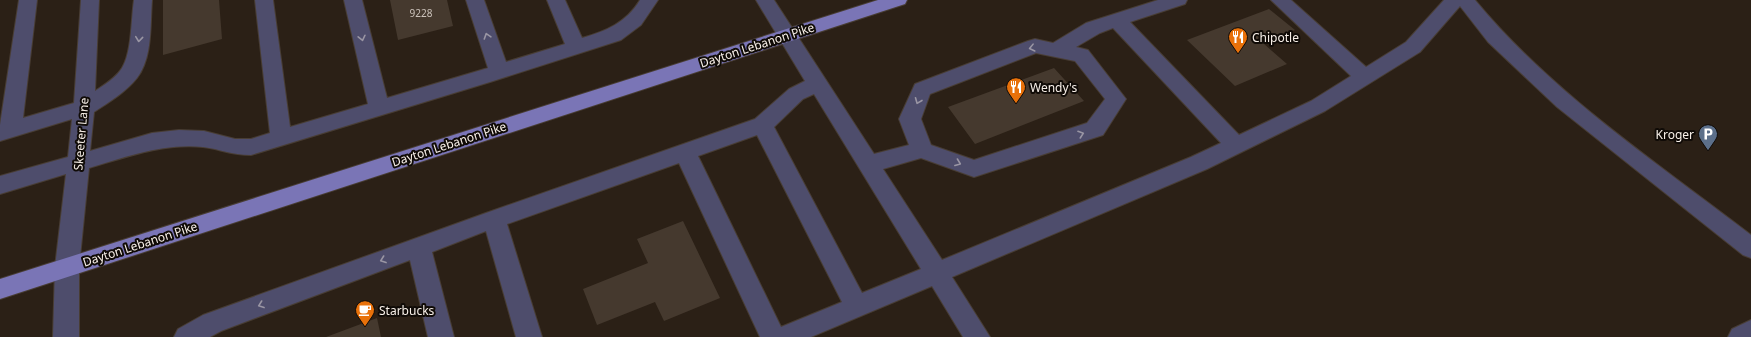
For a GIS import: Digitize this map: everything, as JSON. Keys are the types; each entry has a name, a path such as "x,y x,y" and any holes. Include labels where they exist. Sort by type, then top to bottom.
{"main road":[{"name":"Dayton Lebanon Pike","path":"0,288 543,113 666,76 898,0"}],"street":[{"path":"28,0 6,131 84,108 116,87 130,73 137,57 143,0"},
{"name":"Skeeter Lane","path":"66,337 67,267 84,108 90,0"},
{"path":"264,0 281,138"},
{"path":"353,0 379,108"},
{"path":"475,0 498,72"},
{"path":"557,0 576,47"},
{"path":"0,185 152,141 179,138 204,139 235,147 251,147 614,35 629,27 640,16 649,0"},
{"path":"765,0 977,337"},
{"path":"1056,50 1093,28 1178,0"},
{"path":"1280,0 1365,77"},
{"path":"784,337 1200,163 1318,106 1413,47 1454,0"},
{"path":"1465,0 1495,37 1564,102 1751,248"},
{"path":"1117,20 1236,145"},
{"path":"869,164 922,150 974,170 1095,129 1116,99 1081,55 1035,46 922,89 910,119 922,150"},
{"path":"187,337 212,323 494,219 762,125 796,94 818,83"},
{"path":"762,125 857,307"},
{"path":"685,152 773,337"},
{"path":"494,219 529,337"},
{"path":"419,247 441,337"},
{"path":"1741,337 1751,331"}],"building":[{"path":"163,0 219,0 222,39 163,55"},
{"path":"390,0 447,0 453,26 398,40"},
{"name":"Chipotle","path":"1269,9 1295,30 1263,43 1287,64 1235,86 1187,40"},
{"name":"Wendy's","path":"1054,68 1084,101 975,144 948,107"},
{"path":"683,221 720,298 664,321 655,302 597,325 583,289 648,263 637,239"},
{"name":"Starbucks","path":"377,318 381,337 326,337"}],"place":[{"name":"Chipotle","path":"1238,54"},
{"name":"Wendy's","path":"1016,104"},
{"name":"Kroger","path":"1708,151"},
{"name":"Starbucks","path":"365,327"}]}
